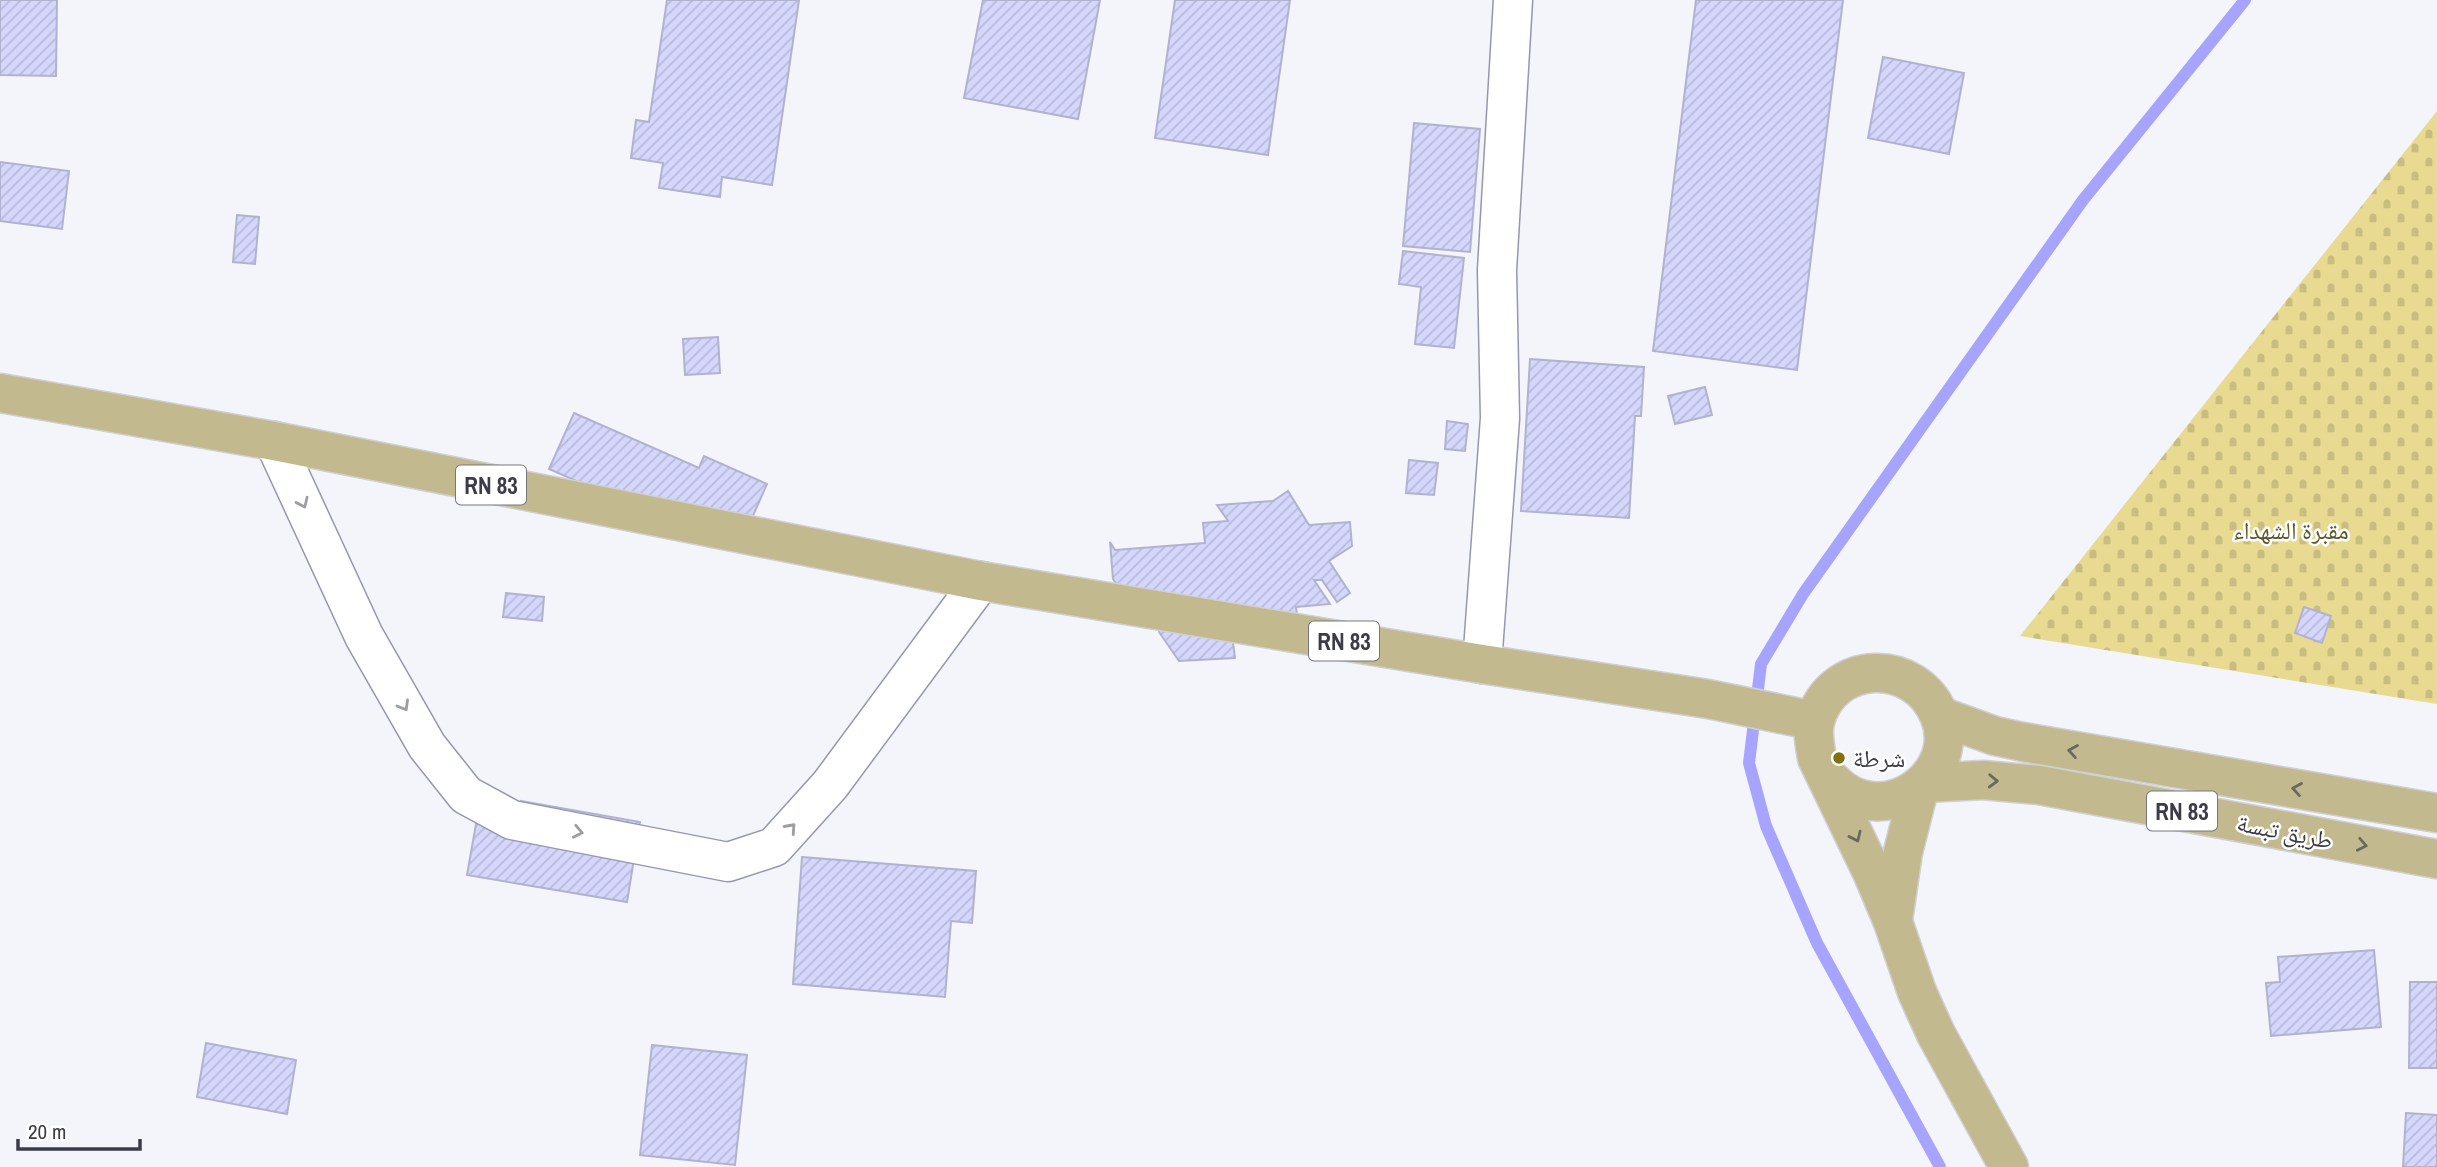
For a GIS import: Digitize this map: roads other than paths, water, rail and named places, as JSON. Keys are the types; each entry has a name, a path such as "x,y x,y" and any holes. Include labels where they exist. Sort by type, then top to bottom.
{"main road":[{"name":"RN 83","path":"0,393 275,441 981,581 1707,699 1815,721"},
{"path":"1826,775 1841,790 1859,799 1880,802 1901,799 1922,786 1939,764 1944,740 1940,716 1929,696 1911,680 1888,672 1865,673 1843,683 1826,699 1815,721 1813,740 1817,758 1893,922 1907,966 1936,1034 2009,1167"},
{"name":"طريق تبسة","path":"1940,716 1995,736 2023,742 2437,813"},
{"name":"طريق تبسة","path":"1922,786 1983,780 2039,785 2437,859"},
{"path":"1893,922 1903,852 1922,786"}],"street":[{"path":"1482,664 1500,418 1497,270 1513,0"},
{"path":"275,441 364,636 428,746 466,795 512,820 728,862 774,847 830,785 981,581"}],"waterway":[{"path":"1940,1167 1817,943 1766,826 1749,763 1761,664 1803,594 2083,200 2245,0"}],"place":[{"name":"شرطة","path":"1839,758"}],"park label":[{"name":"مقبرة الشهداء","path":"2291,530"}]}
